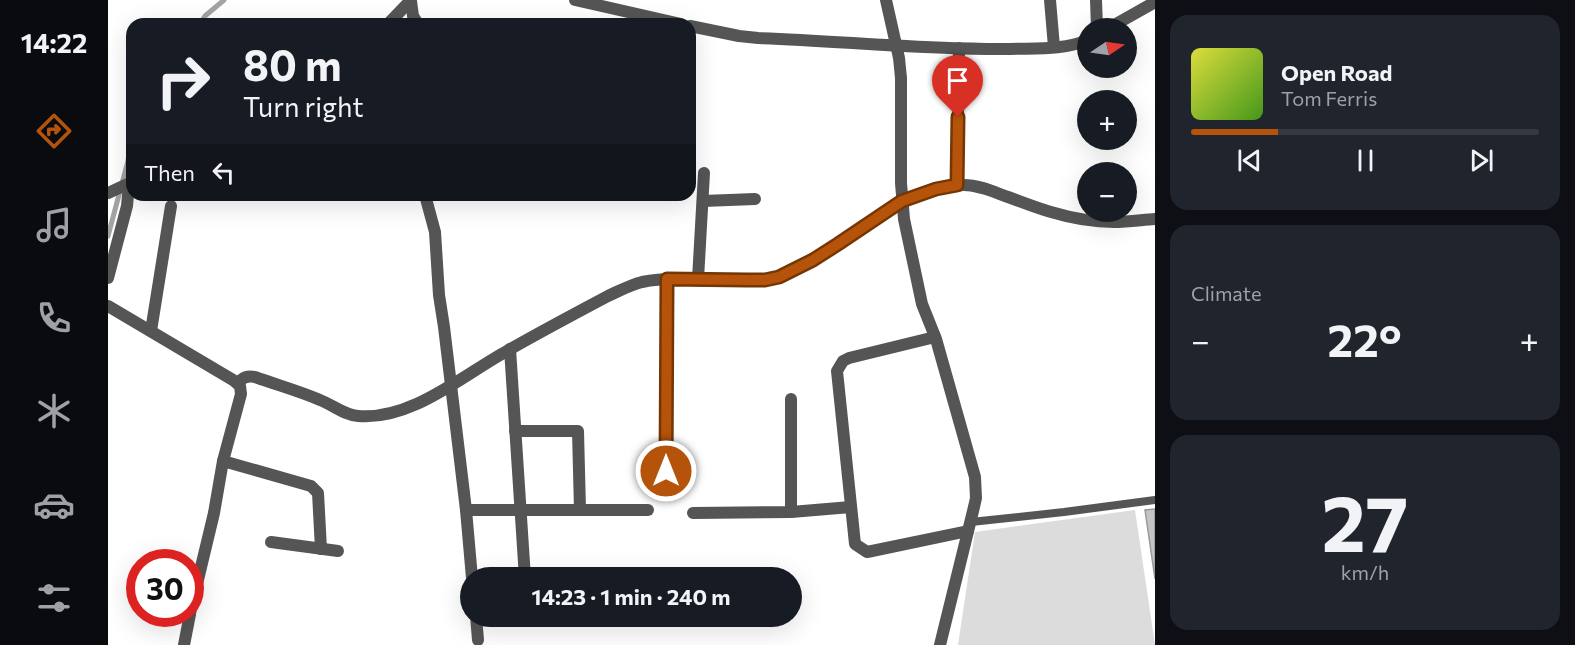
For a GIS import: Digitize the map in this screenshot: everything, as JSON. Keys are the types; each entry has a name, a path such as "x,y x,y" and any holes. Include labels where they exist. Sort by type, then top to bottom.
{"street":[{"path":"397,18 411,0"},
{"path":"411,0 414,18"},
{"path":"574,0 629,18"},
{"path":"886,0 901,78 902,201 917,284 935,337 975,477 976,498 940,645"},
{"path":"1050,0 1054,47"},
{"path":"1096,0 1097,18"},
{"path":"1127,18 1155,2"},
{"path":"696,27 749,37 959,48 1054,47 1077,44"},
{"path":"957,185 959,48"},
{"path":"698,279 704,172"},
{"path":"108,193 126,185"},
{"path":"237,383 244,377 255,377 322,400 343,412 360,416 408,408 428,399 510,349 608,296 640,283 667,279 765,280 779,277 838,244 902,201 936,189 957,185 983,188 1032,206 1078,219 1117,222 1155,219"},
{"path":"703,201 755,199"},
{"path":"108,278 127,201"},
{"path":"427,201 435,232 439,295 452,385 471,567"},
{"path":"151,331 171,206"},
{"path":"666,471 667,279"},
{"path":"108,306 240,386 241,394 223,461 204,555"},
{"path":"935,337 849,358 843,361 837,371 855,544 867,552 969,526"},
{"path":"510,349 524,567"},
{"path":"791,399 792,512"},
{"path":"515,431 578,431 580,510"},
{"path":"223,461 311,486 318,493 321,549"},
{"path":"693,513 792,512 851,507"},
{"path":"466,510 648,510"},
{"path":"271,542 338,551"},
{"path":"184,645 187,627"},
{"path":"476,627 477,640"}],"lane":[{"path":"969,526 1155,500"}],"shaded area":[{"path":"1135,510 1155,645 958,645 975,532"}],"building":[{"path":"1155,509 1155,579 1145,510"}],"waterway":[{"path":"204,18 224,0"},
{"path":"108,236 126,168"}],"route":[{"path":"666,471 667,279 765,280 779,277 813,260 902,201 936,189 957,185 958,117"}]}
